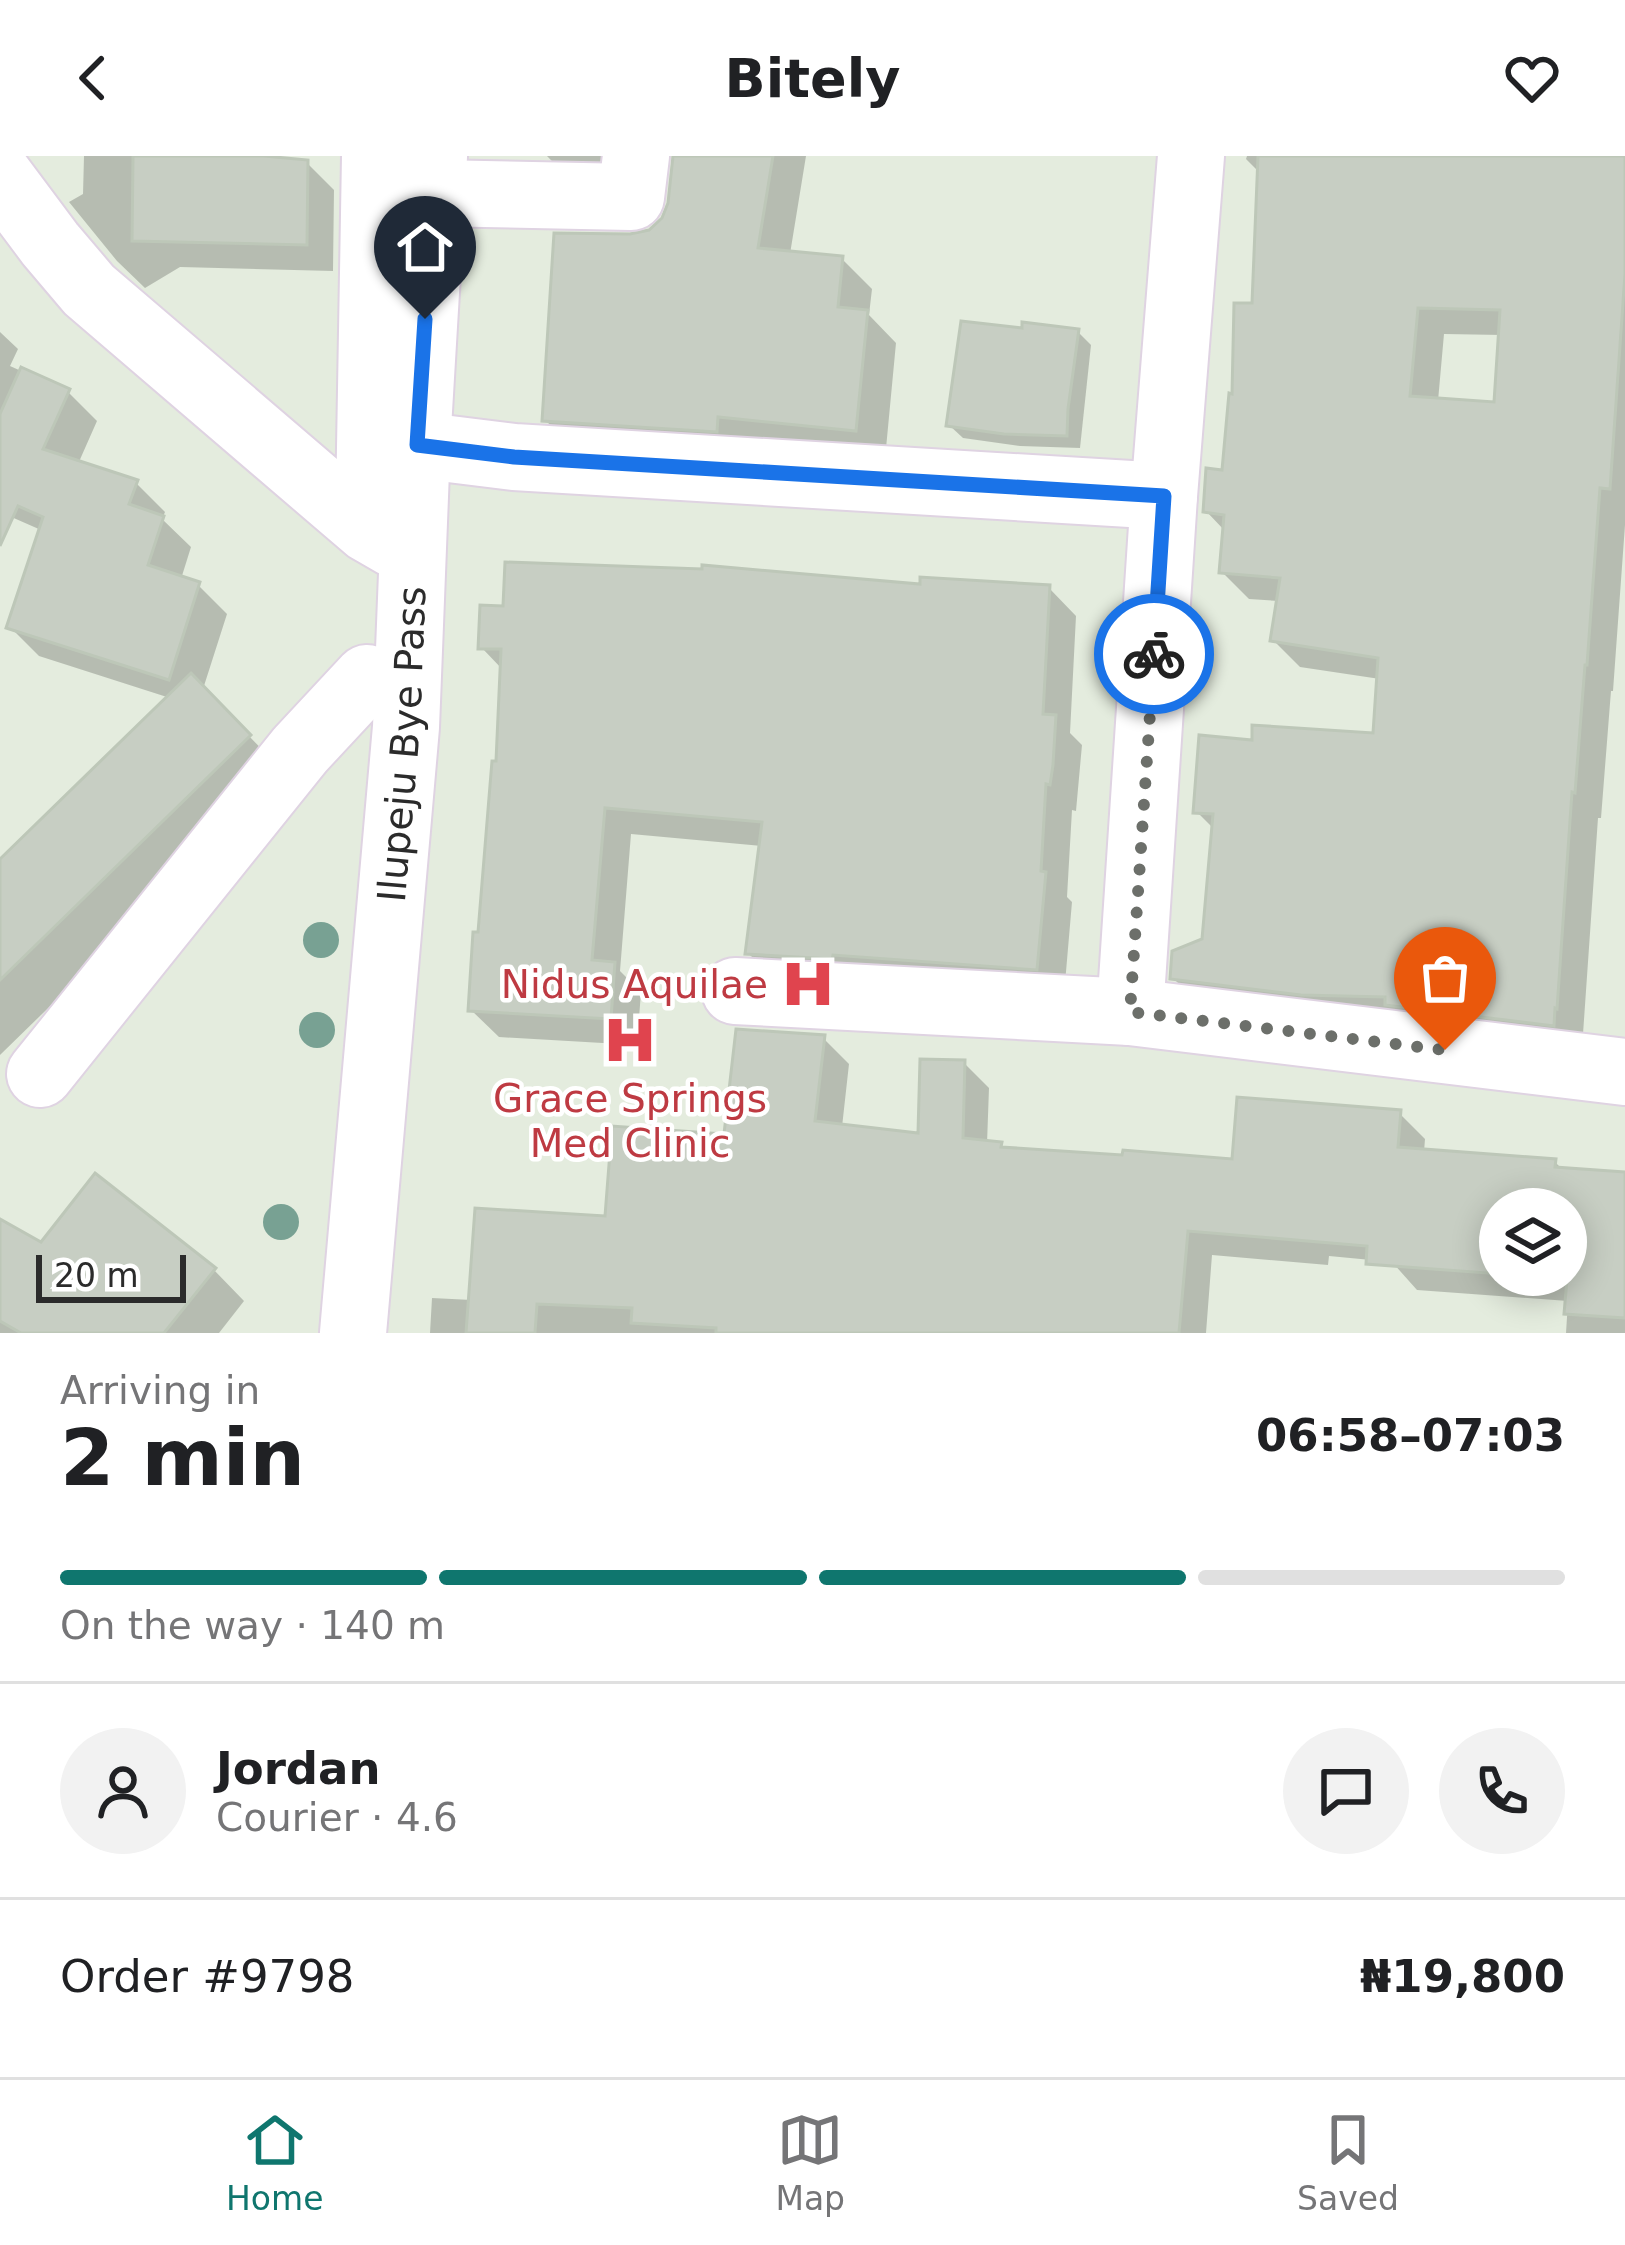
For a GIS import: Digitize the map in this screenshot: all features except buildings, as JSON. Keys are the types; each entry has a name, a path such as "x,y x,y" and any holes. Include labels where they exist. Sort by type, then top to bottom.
{"street":[{"name":"Ilupeju Bye Pass","path":"353,1333 406,727 391,542 372,458 376,156"},
{"path":"433,175 522,175 631,197 636,156"},
{"path":"1130,1012 1191,156"},
{"name":"Ilupeju Bye Pass","path":"308,1333 367,678 391,542 417,445 433,175"},
{"path":"0,177 89,290 391,542"},
{"path":"417,445 514,457 1164,496"},
{"path":"40,1074 301,750 367,678"},
{"path":"735,991 1130,1012 1625,1072"}],"way so far":[{"path":"1154,654 1130,1012 1445,1050"}],"place":[{"name":"Nidus Aquilae","path":"808,984"},
{"name":"Grace Springs Med Clinic","path":"630,1040"}],"route":[{"path":"425,319 417,445 514,457 1164,496 1154,654"}]}
